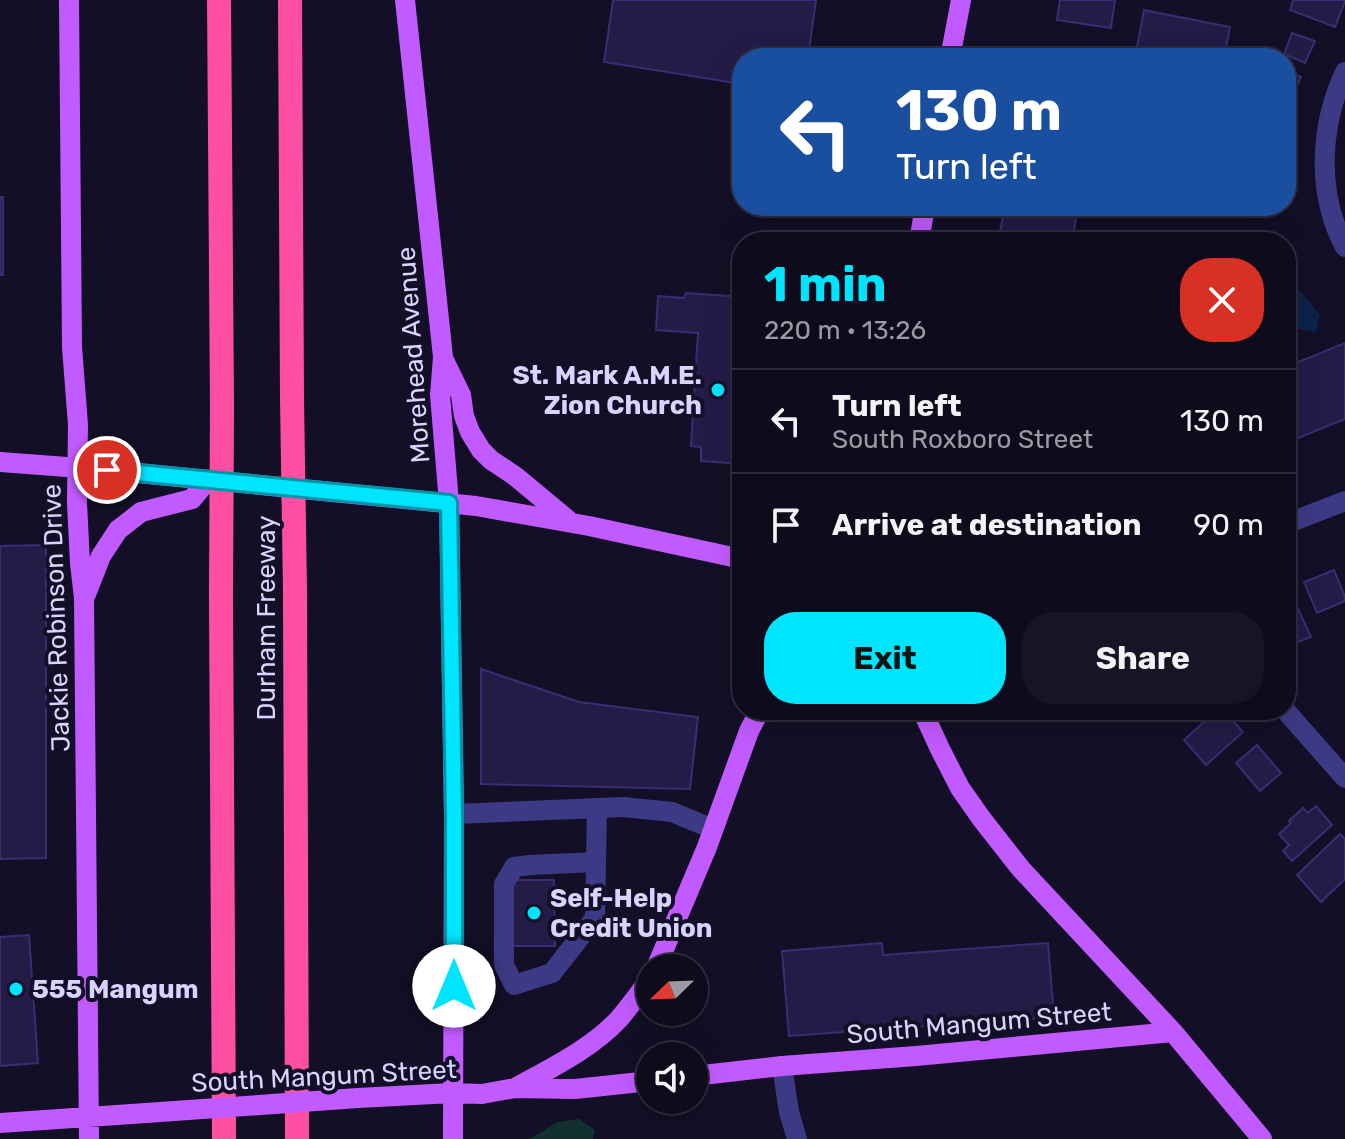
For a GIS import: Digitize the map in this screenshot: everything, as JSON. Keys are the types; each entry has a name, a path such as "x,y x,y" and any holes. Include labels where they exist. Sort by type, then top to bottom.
{"highway":[{"name":"Durham Freeway","path":"219,0 224,1139"},
{"name":"Durham Freeway","path":"290,0 297,1139"}],"main road":[{"name":"Jackie Robinson Drive","path":"69,0 72,347 84,598 89,1139"},
{"name":"Morehead Avenue","path":"405,0 443,357 440,395 449,503 454,814 453,1139"},
{"path":"952,48 961,0"},
{"path":"443,357 461,395 470,432 481,450 571,522"},
{"path":"0,462 489,507 732,557"},
{"path":"84,598 101,556 118,530 141,512 192,499 207,481"},
{"path":"662,954 755,720"},
{"path":"927,720 960,788 1021,869 1173,1032 1262,1139"},
{"path":"515,1088 573,1056 595,1040 619,1019 636,997"},
{"name":"South Mangum Street","path":"708,1074 1173,1032"},
{"name":"South Mangum Street","path":"0,1123 358,1098 482,1094 515,1088 575,1089 636,1082"}],"street":[{"path":"1345,72 1330,114 1325,166 1333,215 1345,247"},
{"path":"1296,520 1345,501"},
{"path":"1294,720 1345,778"},
{"path":"454,814 623,807 672,812 713,829"},
{"path":"596,862 514,867 504,884 504,965 514,985 552,973 595,918 597,808"},
{"path":"782,1066 789,1112 797,1139"}],"green space":[{"path":"579,1119 595,1130 593,1139 529,1139 558,1122"}],"water":[{"path":"1296,286 1320,315 1316,332 1296,329"}],"building":[{"path":"613,0 816,0 809,48 732,48 732,82 604,62"},
{"path":"1060,0 1115,0 1111,28 1057,20"},
{"path":"1293,0 1345,1 1335,27 1290,10"},
{"path":"1144,10 1230,27 1226,48 1137,48"},
{"path":"1292,33 1315,41 1305,63 1296,59 1296,48 1286,48"},
{"path":"0,197 3,197 3,275 0,275"},
{"path":"1003,216 1076,216 1074,232 1000,232"},
{"name":"St. Mark A.M.E. Zion Church","path":"686,293 732,296 732,463 701,461 701,447 691,446 698,333 656,330 658,296 684,298"},
{"path":"1345,343 1345,419 1296,439 1296,363"},
{"path":"46,545 46,858 0,859 0,546"},
{"path":"1334,570 1345,601 1317,613 1304,582"},
{"path":"1296,604 1311,637 1296,643"},
{"path":"481,669 579,702 698,717 690,789 481,784"},
{"path":"1206,720 1232,720 1243,732 1206,765 1184,740"},
{"path":"1257,745 1281,773 1260,791 1236,763"},
{"path":"1316,806 1332,825 1292,861 1283,851 1289,845 1279,834 1303,808 1308,813"},
{"path":"1340,834 1345,839 1345,879 1321,902 1297,875"},
{"name":"Self-Help Credit Union","path":"513,880 554,880 555,946 513,946"},
{"name":"555 Mangum","path":"29,935 38,1063 0,1066 0,937"},
{"path":"882,943 883,955 1048,943 1054,1017 789,1036 782,951"}],"place":[{"name":"St. Mark A.M.E. Zion Church","path":"718,390"},
{"name":"Self-Help Credit Union","path":"534,913"},
{"name":"555 Mangum","path":"16,989"}],"route":[{"path":"107,470 449,503 454,986"}]}
